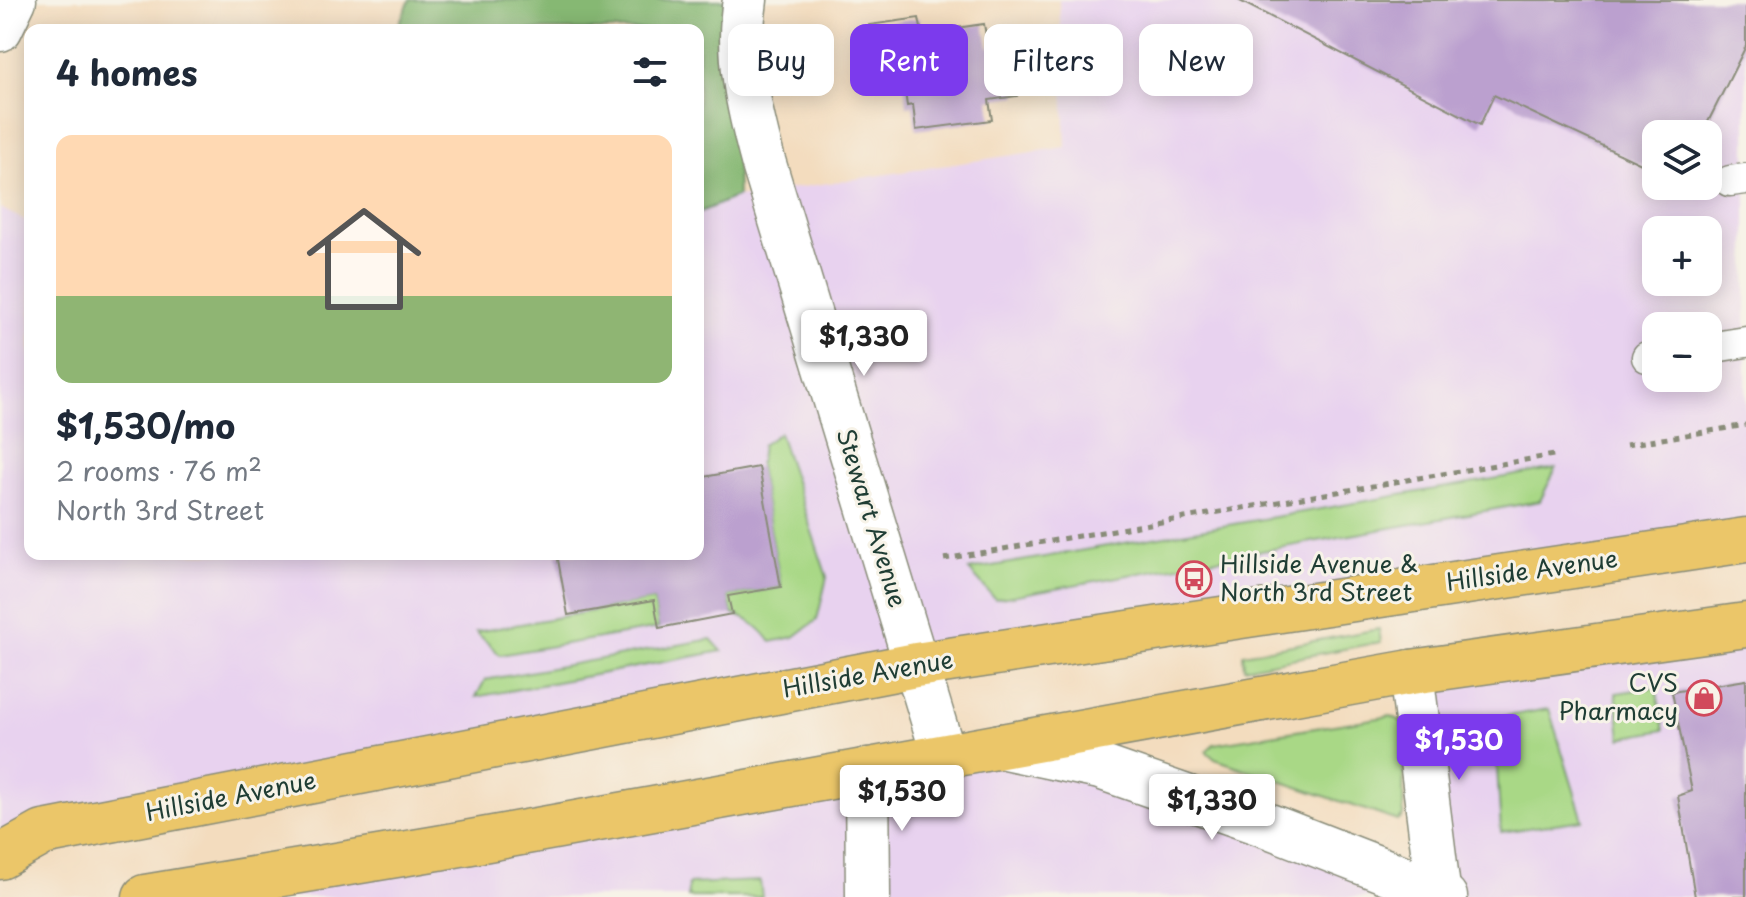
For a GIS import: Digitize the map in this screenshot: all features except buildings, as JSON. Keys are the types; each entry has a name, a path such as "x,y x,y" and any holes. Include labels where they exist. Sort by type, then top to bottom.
{"main road":[{"name":"Hillside Avenue","path":"0,857 43,833 916,665 1746,540"},
{"path":"145,897 296,885 867,770 1411,672 1746,625"}],"street":[{"path":"0,29 14,0"},
{"name":"Stewart Avenue","path":"745,0 746,98 944,756"},
{"path":"1000,746 1114,772 1269,826 1441,895 1411,672"},
{"path":"867,770 868,897"}],"lane":[{"path":"1722,346 1746,342"}],"path":[{"path":"1626,445 1746,425"},
{"path":"944,559 1554,455"}],"shaded area":[{"path":"1059,0 1746,0 1746,540 1111,634 0,857 0,208 24,220 24,560 704,560 704,202 1066,147 1064,96 1123,96 1123,24 1060,24"},
{"path":"1746,625 1746,897 145,897 1000,746 1438,891 1411,672"}],"green space":[{"path":"410,0 733,0 734,24 728,24 728,96 735,96 738,196 704,210 704,24 399,24"},
{"path":"779,433 827,577 817,620 794,637 771,642 754,624 732,614 728,596 781,587 759,467 762,445"},
{"path":"1556,468 1540,501 995,599 969,570"},
{"path":"654,600 659,628 500,655 476,632"},
{"path":"1379,629 1381,642 1244,668 1243,654"},
{"path":"711,639 722,651 476,697 485,680"},
{"path":"1656,687 1664,730 1621,738 1616,693"},
{"path":"1549,709 1583,820 1501,832 1494,718"},
{"path":"1391,716 1401,721 1404,732 1403,816 1398,821 1215,759 1206,751 1214,744"},
{"path":"760,881 762,897 688,897 688,884"}],"place":[{"name":"Hillside Avenue & North 3rd Street","path":"1194,579"},
{"name":"CVS Pharmacy","path":"1704,698"}]}
